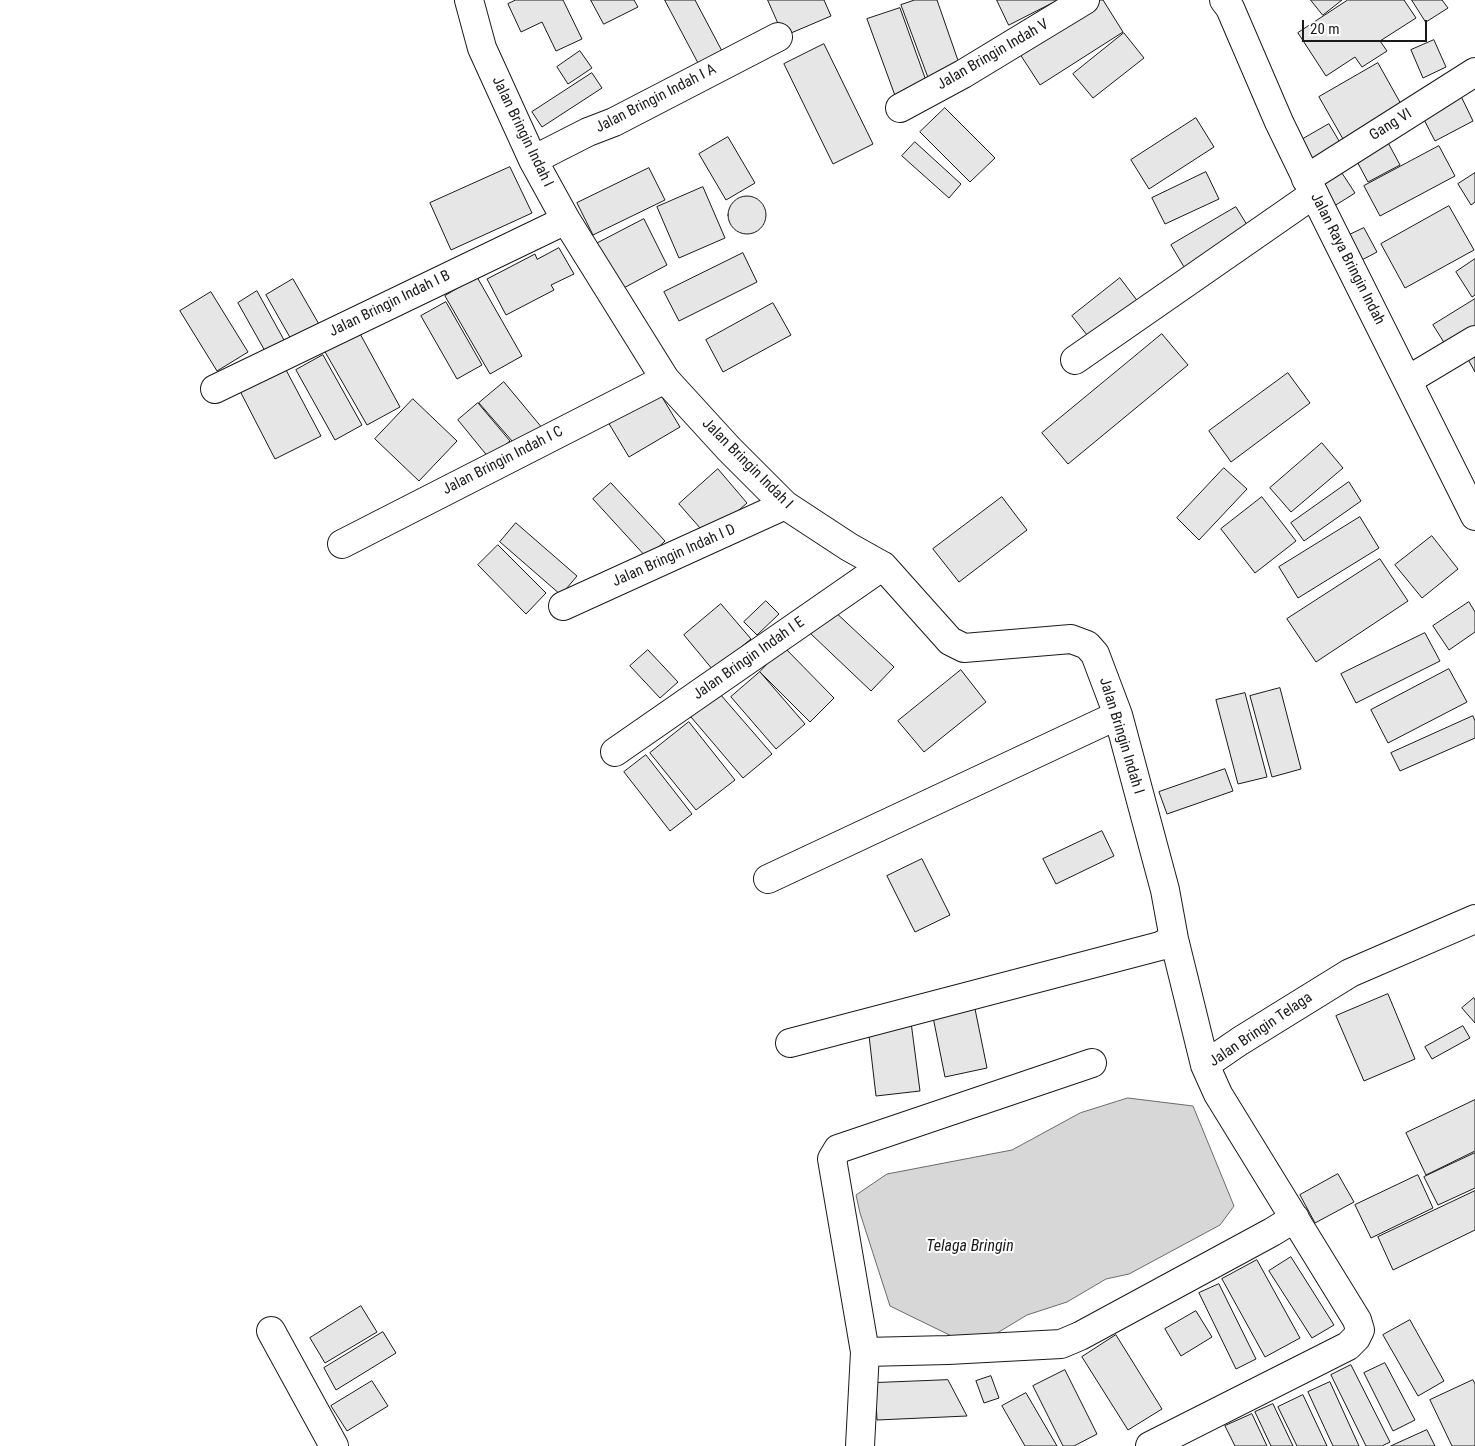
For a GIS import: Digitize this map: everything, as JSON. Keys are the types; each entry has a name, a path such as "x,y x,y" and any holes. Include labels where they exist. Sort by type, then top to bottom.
{"street":[{"name":"Jalan Bringin Indah I","path":"469,0 482,48 533,160 566,220 665,379 729,449 785,506 849,547 884,566 950,641 964,648 1071,639 1087,645 1095,654 1118,715 1165,890 1174,939 1205,1065"},
{"name":"Jalan Bringin Indah V","path":"900,108 964,74 1085,0"},
{"name":"Jalan Raya Bringin Indah","path":"1233,3 1310,186 1474,509"},
{"name":"Jalan Bringin Indah I A","path":"533,160 588,132 614,122 778,37"},
{"name":"Gang VI","path":"1075,360 1310,186 1475,72"},
{"name":"Jalan Bringin Indah I B","path":"215,389 566,220"},
{"path":"1408,380 1475,340"},
{"name":"Jalan Bringin Indah I C","path":"342,544 665,379"},
{"name":"Jalan Bringin Indah I D","path":"563,606 785,506"},
{"name":"Jalan Bringin Indah I E","path":"615,752 884,566"},
{"path":"768,879 1118,715"},
{"name":"Jalan Bringin Telaga","path":"1150,1446 1348,1346 1356,1338 1360,1330 1357,1320 1218,1094 1205,1065 1240,1041 1350,973 1475,919"},
{"path":"790,1043 1160,946 1174,939"},
{"path":"860,1446 865,1352 832,1159 838,1149 1092,1064"},
{"path":"865,1352 1061,1344 1080,1336 1295,1218"},
{"path":"272,1331 334,1446"}],"water":[{"name":"Telaga Bringin","path":"1128,1098 1193,1106 1234,1206 1220,1225 1129,1274 1106,1279 1067,1302 1027,1315 974,1347 890,1306 856,1195 887,1174 1012,1150 1080,1113"}],"building":[{"path":"516,0 563,0 582,39 556,51 542,22 521,32 508,4"},
{"path":"591,0 634,0 638,7 604,24"},
{"path":"665,0 695,0 722,51 699,64"},
{"path":"768,0 824,0 831,16 784,36"},
{"path":"915,0 937,0 962,72 930,83 901,5"},
{"path":"997,0 1058,0 1009,25"},
{"path":"1092,0 1103,0 1123,32 1040,85 1016,48"},
{"path":"1311,0 1342,0 1323,15"},
{"path":"1348,0 1404,0 1416,18 1380,41 1387,51 1362,67 1355,57 1326,76 1298,33"},
{"path":"1412,0 1442,0 1448,8 1426,22"},
{"path":"900,8 929,89 897,101 867,19"},
{"path":"1124,33 1144,58 1093,98 1073,74"},
{"path":"1434,40 1446,67 1423,78 1411,50"},
{"path":"824,44 873,144 833,164 784,64"},
{"path":"580,51 592,68 568,84 557,67"},
{"path":"1378,63 1406,113 1347,146 1319,97"},
{"path":"592,73 602,88 542,127 532,112"},
{"path":"1458,90 1473,121 1435,141 1419,110"},
{"path":"945,108 995,158 970,182 920,132"},
{"path":"1196,118 1214,147 1149,189 1131,160"},
{"path":"1329,124 1345,151 1312,171 1296,143"},
{"path":"728,137 755,183 726,200 699,154"},
{"path":"1385,137 1400,165 1368,182 1353,154"},
{"path":"915,142 961,184 949,198 902,156"},
{"path":"1439,146 1455,176 1380,216 1364,186"},
{"path":"510,167 532,213 451,250 430,203"},
{"path":"1338,167 1355,193 1331,208 1314,182"},
{"path":"649,168 665,200 593,235 577,203"},
{"path":"1206,172 1219,199 1165,224 1152,198"},
{"path":"1475,173 1475,202 1471,205 1458,184"},
{"path":"703,187 725,238 679,258 657,207"},
{"path":"747,196 760,202 766,215 760,228 747,234 734,228 728,215 734,202"},
{"path":"1449,206 1474,250 1405,288 1381,244"},
{"path":"1236,207 1252,233 1187,272 1171,245"},
{"path":"644,219 667,265 618,291 594,245"},
{"path":"1364,228 1377,252 1358,262 1345,237"},
{"path":"559,248 574,274 551,285 554,290 506,315 487,279 535,254 537,259"},
{"path":"743,253 757,282 679,321 664,292"},
{"path":"1475,259 1475,295 1472,297 1456,272"},
{"path":"477,277 522,356 490,374 445,296"},
{"path":"1120,278 1139,303 1091,340 1072,316"},
{"path":"293,279 320,326 292,341 266,295"},
{"path":"257,291 284,340 265,351 238,303"},
{"path":"211,292 248,352 217,371 180,311"},
{"path":"1475,299 1475,337 1450,352 1433,325"},
{"path":"446,302 482,365 457,379 421,316"},
{"path":"773,303 791,335 723,372 706,340"},
{"path":"358,330 400,407 367,425 324,350"},
{"path":"1162,334 1188,365 1068,464 1042,433"},
{"path":"1475,346 1475,372 1464,352"},
{"path":"323,355 362,425 335,440 296,370"},
{"path":"285,368 321,436 275,459 240,391"},
{"path":"1288,373 1310,403 1231,462 1209,431"},
{"path":"504,382 543,429 519,449 479,403"},
{"path":"659,392 680,427 629,457 608,422"},
{"path":"413,399 457,441 419,481 375,439"},
{"path":"478,403 510,441 489,458 458,420"},
{"path":"1322,443 1343,468 1291,512 1270,488"},
{"path":"1224,468 1247,489 1199,540 1177,518"},
{"path":"718,469 747,503 708,537 679,504"},
{"path":"1349,482 1361,501 1304,541 1291,523"},
{"path":"611,483 665,541 647,558 593,499"},
{"path":"1002,497 1027,530 959,582 933,549"},
{"path":"1262,497 1296,541 1255,573 1221,529"},
{"path":"1360,517 1379,548 1298,598 1279,567"},
{"path":"516,523 577,576 561,595 500,542"},
{"path":"1432,536 1458,569 1422,598 1395,565"},
{"path":"498,545 546,593 526,614 478,565"},
{"path":"1380,559 1408,601 1316,662 1287,619"},
{"path":"766,601 779,614 757,635 744,622"},
{"path":"1469,602 1475,612 1475,632 1449,650 1433,626"},
{"path":"721,604 751,639 713,670 684,635"},
{"path":"832,609 894,667 871,691 810,633"},
{"path":"1425,633 1440,661 1356,703 1341,674"},
{"path":"784,647 834,698 810,722 760,672"},
{"path":"648,650 678,682 660,698 630,666"},
{"path":"1449,669 1467,702 1388,743 1371,710"},
{"path":"961,670 986,702 924,752 898,721"},
{"path":"760,672 805,724 776,749 731,697"},
{"path":"1280,688 1301,769 1272,777 1250,696"},
{"path":"1245,693 1267,777 1238,784 1216,700"},
{"path":"720,694 772,754 743,778 691,717"},
{"path":"1473,716 1475,721 1475,738 1400,771 1391,753"},
{"path":"689,722 735,780 696,810 650,753"},
{"path":"646,755 692,814 670,831 624,772"},
{"path":"1225,769 1233,791 1167,814 1159,792"},
{"path":"1102,831 1114,856 1056,884 1043,859"},
{"path":"922,859 950,915 915,932 887,876"},
{"path":"1388,994 1415,1059 1364,1081 1336,1016"},
{"path":"1474,998 1475,1000 1475,1023 1462,1008"},
{"path":"973,999 987,1068 945,1077 931,1007"},
{"path":"911,1022 920,1091 876,1096 868,1027"},
{"path":"1463,1026 1470,1038 1432,1059 1425,1047"},
{"path":"1475,1100 1475,1151 1426,1175 1406,1133"},
{"path":"1475,1153 1475,1188 1438,1205 1424,1177"},
{"path":"1338,1174 1354,1202 1315,1223 1300,1195"},
{"path":"1418,1175 1433,1208 1371,1238 1355,1205"},
{"path":"1475,1191 1475,1230 1393,1270 1378,1237"},
{"path":"1291,1257 1334,1325 1312,1338 1269,1271"},
{"path":"1257,1260 1300,1338 1265,1357 1222,1279"},
{"path":"1219,1284 1256,1359 1236,1369 1199,1293"},
{"path":"361,1306 377,1332 325,1363 310,1338"},
{"path":"1196,1311 1212,1337 1181,1356 1165,1329"},
{"path":"1410,1320 1444,1381 1418,1396 1383,1335"},
{"path":"383,1332 396,1353 336,1390 324,1368"},
{"path":"1116,1335 1162,1409 1128,1430 1082,1357"},
{"path":"1385,1363 1415,1420 1393,1431 1364,1373"},
{"path":"1351,1365 1390,1442 1382,1446 1366,1446 1331,1375"},
{"path":"1065,1370 1097,1434 1074,1446 1063,1446 1033,1386"},
{"path":"991,1376 999,1398 984,1403 976,1381"},
{"path":"948,1380 967,1416 877,1420 875,1383"},
{"path":"1473,1380 1475,1384 1475,1446 1452,1446 1430,1400"},
{"path":"372,1381 388,1406 347,1431 331,1406"},
{"path":"1330,1382 1359,1446 1333,1446 1308,1392"},
{"path":"1026,1393 1057,1446 1025,1446 1002,1406"},
{"path":"1303,1395 1327,1446 1297,1446 1278,1407"},
{"path":"1273,1404 1293,1446 1271,1446 1255,1412"},
{"path":"1252,1414 1267,1446 1235,1446 1225,1426"},
{"path":"1427,1430 1435,1446 1391,1446"}]}
